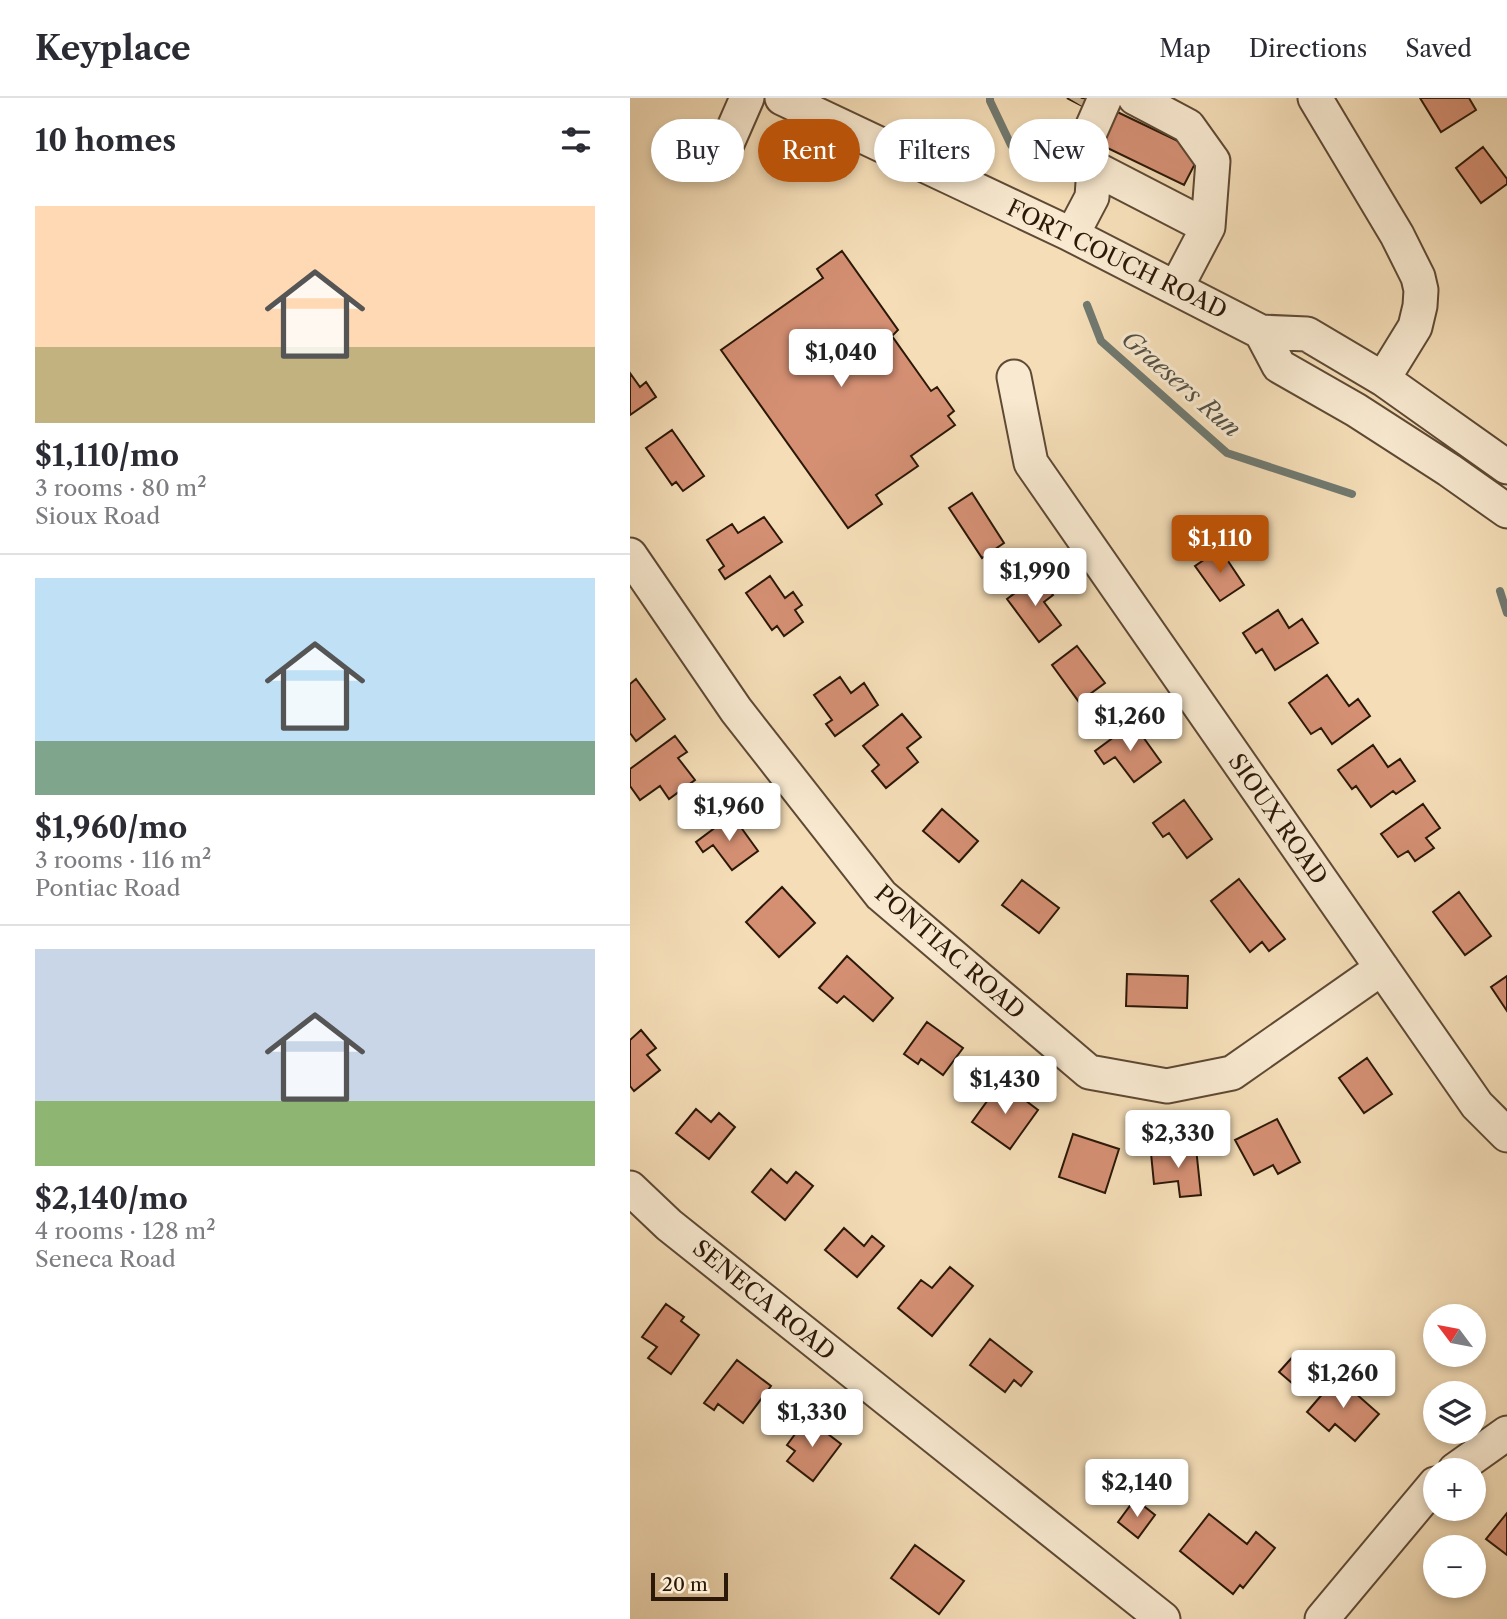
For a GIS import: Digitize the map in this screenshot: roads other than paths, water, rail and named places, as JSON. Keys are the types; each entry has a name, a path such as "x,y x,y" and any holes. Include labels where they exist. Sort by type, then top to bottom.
{"street":[{"path":"738,119 747,98"},
{"name":"FORT COUCH ROAD","path":"782,98 1072,236 1261,332 1307,334 1383,379 1507,467"},
{"path":"1136,98 1188,126 1213,161 1208,227 1176,288"},
{"path":"1315,98 1397,235 1418,277 1421,290 1415,327 1383,379"},
{"path":"1090,119 1091,101"},
{"path":"1109,169 1208,227"},
{"path":"1072,236 1092,197 1091,182"},
{"path":"1261,332 1279,366 1368,418 1507,511"},
{"name":"SIOUX ROAD","path":"1014,377 1031,463 1477,1105 1507,1135"},
{"name":"PONTIAC ROAD","path":"630,555 736,709 881,895 1089,1072 1167,1086 1232,1073 1382,968"},
{"name":"SENECA ROAD","path":"630,1188 670,1225 1163,1619"},
{"path":"1472,1458 1507,1433"},
{"path":"1322,1619 1423,1498"}],"waterway":[{"name":"Graesers Run","path":"990,98 1009,141"},
{"name":"Graesers Run","path":"1087,305 1101,341 1227,453 1352,494"},
{"name":"Graesers Run","path":"1500,591 1507,613"}],"tunnel":[{"path":"1077,103 1080,98"}]}
